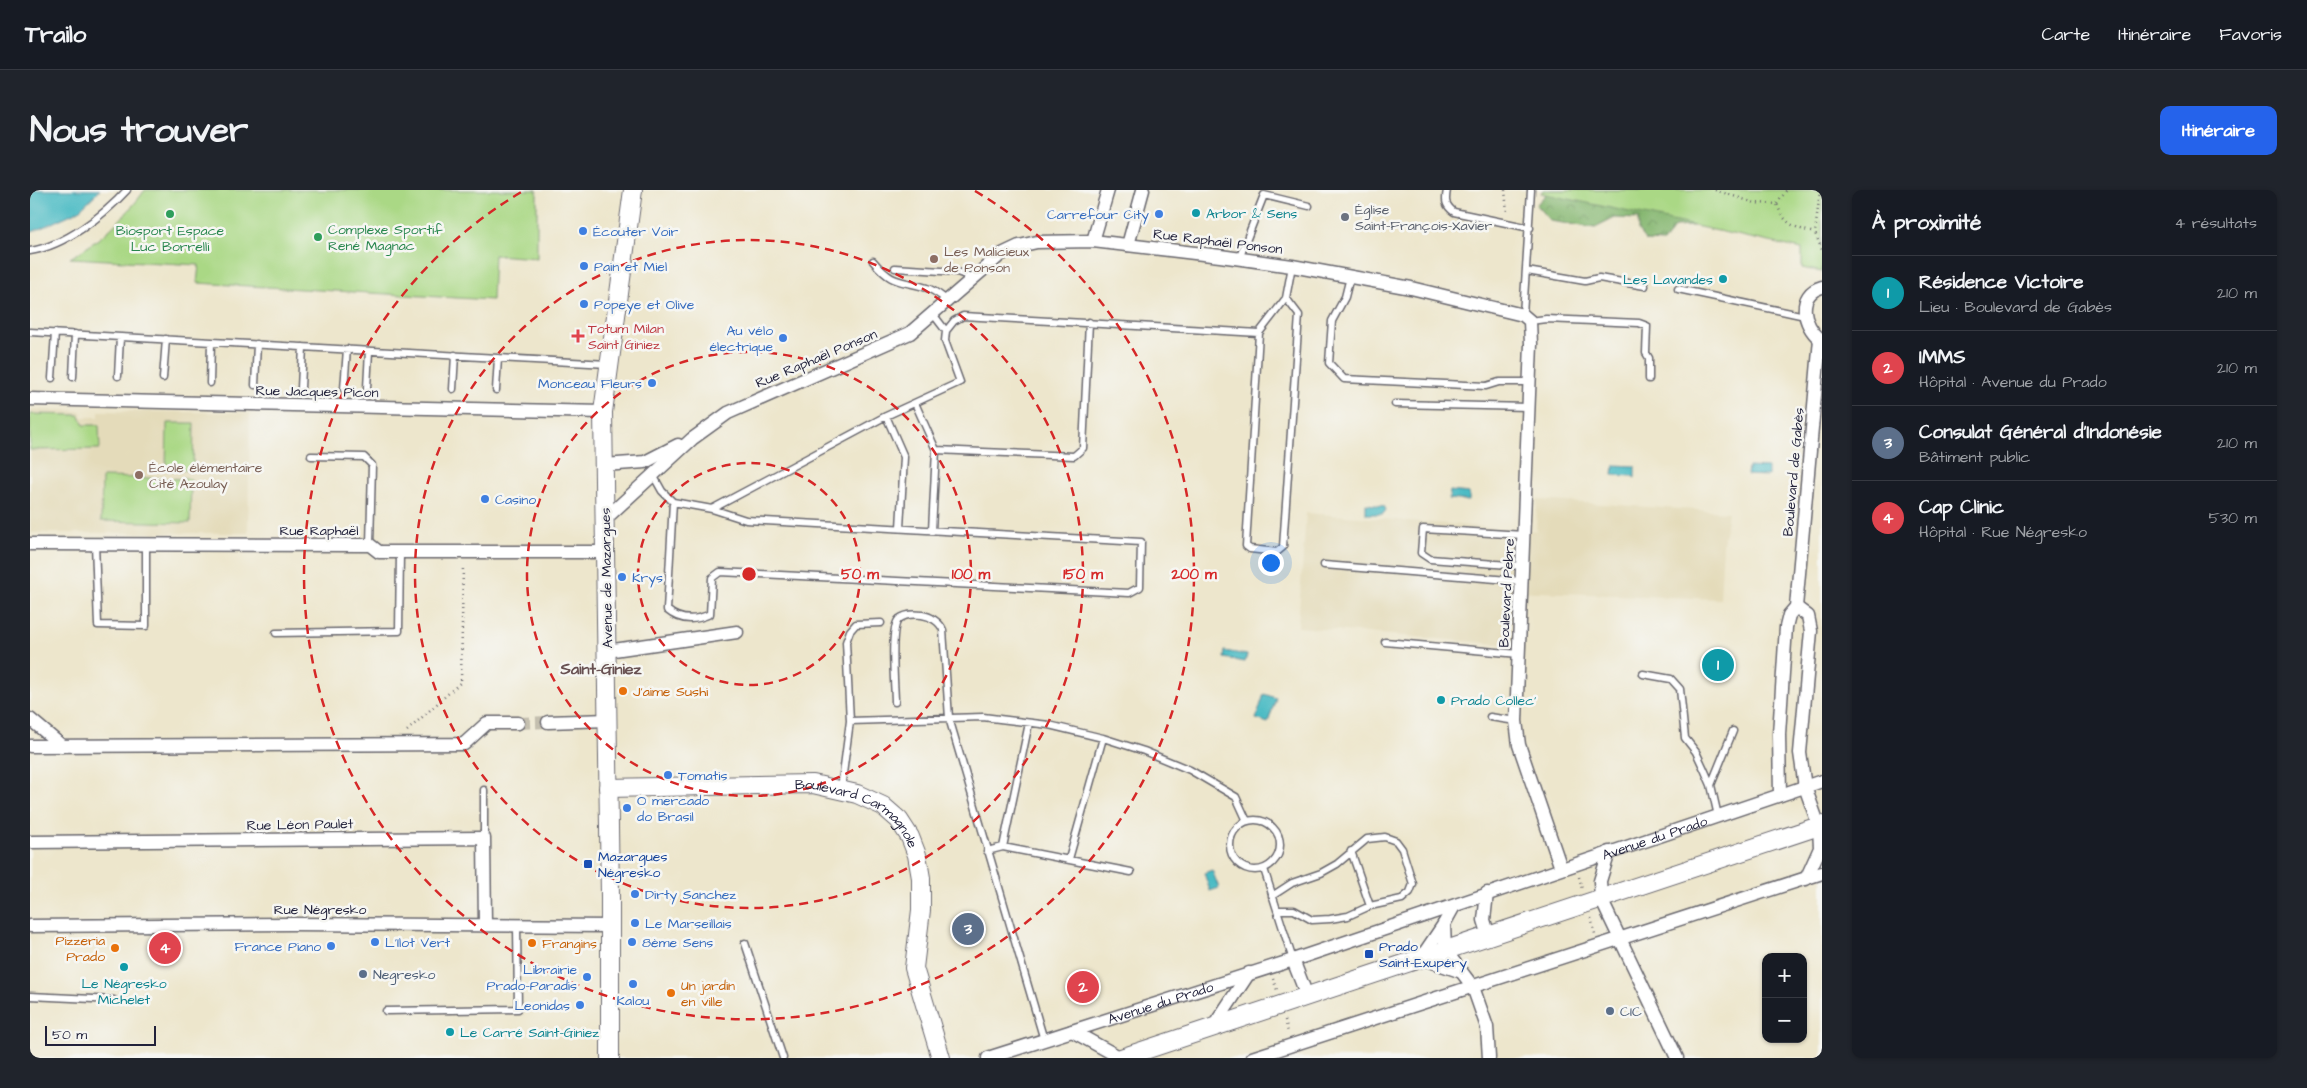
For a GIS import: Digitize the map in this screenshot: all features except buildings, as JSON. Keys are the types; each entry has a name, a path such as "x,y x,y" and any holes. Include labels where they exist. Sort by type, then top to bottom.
{"street":[{"name":"Avenue de Mazargues","path":"610,1058 608,720 603,412 633,190"},
{"path":"1094,241 1108,190"},
{"path":"1128,245 1143,190"},
{"name":"Rue Raphaël Ponson","path":"604,520 692,439 728,413 878,348 910,332 1000,255 1019,246 1037,242 1094,241 1292,266 1411,288 1526,318"},
{"path":"1805,316 1808,295 1813,290 1822,287"},
{"name":"Boulevard de Gabès","path":"1780,795 1779,734 1786,627 1790,615 1796,607 1821,339 1807,326 1805,316"},
{"name":"Boulevard Pebre","path":"1526,318 1532,332 1516,721 1519,745 1561,868"},
{"name":"Rue Jacques Picon","path":"30,399 603,412"},
{"name":"Rue Raphaël Ponson","path":"604,465 645,462 692,439"},
{"path":"645,462 653,474"},
{"name":"Rue Raphaël","path":"30,544 370,545 379,552 605,552"},
{"path":"1796,607 1808,616 1811,631 1800,753 1805,787 1821,825 1820,848 1806,878"},
{"path":"607,651 737,632"},
{"path":"30,719 62,746"},
{"path":"548,722 608,720"},
{"path":"30,746 464,744 487,723 518,723"},
{"name":"Avenue du Prado","path":"988,1058 1293,960 1822,781"},
{"name":"Boulevard Carmagnole","path":"608,788 814,784 841,789 883,806 899,820 910,837 917,855 921,910 914,968 941,1058"},
{"path":"1072,1031 1121,1058 1821,825"},
{"path":"484,838 486,925"},
{"name":"Rue Léon Paulet","path":"30,842 484,838"},
{"path":"1609,852 1600,881 1601,899 1622,939 1677,1058"},
{"path":"1252,1058 1822,873"},
{"path":"1487,893 1484,920 1489,936"},
{"path":"1421,958 1454,906"},
{"path":"1444,924 1445,950 1459,971 1473,987 1487,1027 1490,1058"},
{"name":"Rue Négresko","path":"30,926 610,926"},
{"path":"1421,958 1459,971"},
{"path":"1293,960 1307,996"},
{"name":"Avenue du Prado","path":"1212,1029 1249,973"}],"lane":[{"path":"30,251 73,234 107,212 127,190"},
{"path":"1447,190 1445,200 1447,207 1454,212 1530,228"},
{"path":"1531,190 1526,271 1526,318 1639,323 1647,326 1646,353 1650,358 1649,379"},
{"path":"1239,259 1264,195 1310,206"},
{"path":"873,261 885,275 898,283 929,288 947,300"},
{"path":"1286,298 1299,315 1283,547 1277,552 1250,549 1246,546 1259,333 1286,298 1292,266"},
{"path":"895,268 957,272 974,278"},
{"path":"1526,271 1586,282 1599,278 1645,286"},
{"path":"1350,277 1345,297 1332,321 1329,363 1344,379 1486,386 1499,382 1530,382"},
{"path":"1678,289 1805,316"},
{"path":"933,314 946,331"},
{"path":"712,509 886,416 960,382 945,341 946,331 954,321 963,316 1259,333"},
{"path":"936,450 1074,456 1083,448 1089,322"},
{"path":"30,332 609,364"},
{"path":"52,378 55,333"},
{"path":"73,377 75,334"},
{"path":"118,376 120,337"},
{"path":"163,378 166,339"},
{"path":"210,383 211,342"},
{"path":"255,385 257,344"},
{"path":"301,388 303,347"},
{"path":"344,389 347,349"},
{"path":"367,388 369,350"},
{"path":"452,389 455,355"},
{"path":"496,390 498,358"},
{"path":"916,403 936,450 932,531"},
{"path":"1395,404 1529,407"},
{"path":"886,416 904,457 900,528"},
{"path":"311,456 364,457 372,465 370,545"},
{"path":"653,474 662,491 673,502 712,509 746,520 1141,542 1140,587 1129,593 720,572 712,578 710,614 699,620 675,618 667,610 673,502"},
{"path":"1522,566 1430,559 1421,553 1423,528 1524,535"},
{"path":"95,544 98,625 146,626 146,545"},
{"path":"276,633 399,631 400,552"},
{"path":"1324,565 1522,581"},
{"path":"895,702 894,635 896,623 905,616 924,615 941,624 943,630 949,718 1044,1040"},
{"path":"841,789 850,721 846,642 856,624 881,623"},
{"path":"1385,642 1519,654"},
{"path":"1643,674 1671,679 1680,689 1685,738 1696,752 1711,785 1718,816"},
{"path":"850,721 983,718 1049,725 1103,738 1144,751 1190,770 1236,797 1247,822"},
{"path":"1490,718 1516,721"},
{"path":"1003,846 1029,723"},
{"path":"1711,785 1733,731"},
{"path":"1069,859 1103,738"},
{"path":"484,790 484,838"},
{"path":"1247,822 1264,822 1272,826 1280,841 1277,858 1264,869 1255,871 1245,868 1237,863 1231,854 1232,834 1238,827 1247,822"},
{"path":"1272,896 1292,883 1329,869 1367,839 1385,837 1396,841 1402,849 1413,884 1410,892 1402,898 1370,906 1348,916 1330,920 1312,920 1294,910 1277,910"},
{"path":"988,851 1003,846 1131,872"},
{"path":"1351,851 1370,906"},
{"path":"1264,869 1293,960"},
{"path":"386,1010 518,1009 516,925"},
{"path":"745,943 782,1058"},
{"path":"30,996 114,1000"}],"path":[{"path":"1505,190 1509,224"},
{"path":"1715,190 1755,203 1777,204"},
{"path":"1777,204 1786,191 1789,190"},
{"path":"1820,190 1816,233 1822,250"},
{"path":"1777,204 1781,217 1797,228 1816,233"},
{"path":"392,744 461,682 463,564"}],"shaded area":[{"name":"École élémentaire Cité Azoulay","path":"30,409 81,411 82,417 99,417 99,411 250,413 248,533 30,533"},
{"path":"1537,500 1728,512 1723,545 1720,599 1512,591 1509,645 1298,627 1306,513 1536,531"}],"green space":[{"name":"Complexe Sportif René Magnac","path":"145,190 537,190 537,258 494,255 492,300 197,283 199,265 70,258 92,244 111,228"},
{"path":"1543,190 1822,190 1822,272 1802,268 1802,249 1541,193"},
{"path":"1550,190 1654,190 1725,224 1675,227 1663,242 1646,241 1638,231 1638,219 1615,218 1595,228 1550,221 1536,205"},
{"path":"30,414 79,415 84,425 99,425 100,449 30,450"},
{"path":"167,423 194,423 193,470 166,470"},
{"path":"102,477 191,479 190,523 101,521"}],"water":[{"path":"30,190 100,190 78,211 30,233"},
{"path":"1614,465 1635,466 1635,478 1632,476 1613,475"},
{"path":"1748,467 1768,468 1768,476 1747,475"},
{"path":"1450,491 1469,493 1469,501 1449,499"},
{"path":"1366,504 1384,506 1386,510 1383,514 1366,514"},
{"path":"1225,651 1247,655 1245,662 1224,658"},
{"path":"1264,694 1276,698 1268,723 1256,719"},
{"path":"1212,870 1219,888 1210,891 1204,873"}],"tunnel":[{"path":"518,723 548,722"}],"place":[{"name":"Arbor & Sens","path":"1196,213"},
{"name":"Biosport Espace Luc Borrelli","path":"170,214"},
{"name":"Carrefour City","path":"1159,214"},
{"name":"Église Saint-François-Xavier","path":"1345,217"},
{"name":"Écouter Voir","path":"583,231"},
{"name":"Complexe Sportif René Magnac","path":"318,237"},
{"name":"Les Malicieux de Ponson","path":"934,259"},
{"name":"Pain et Miel","path":"584,266"},
{"name":"Les Lavandes","path":"1723,279"},
{"name":"Popeye et Olive","path":"584,304"},
{"name":"Totum Milan Saint Giniez","path":"578,336"},
{"name":"Au vélo électrique","path":"783,338"},
{"name":"Monceau Fleurs","path":"652,383"},
{"name":"École élémentaire Cité Azoulay","path":"139,475"},
{"name":"Casino","path":"485,499"},
{"name":"Krys","path":"622,577"},
{"name":"Résidence Victoire","path":"1718,665"},
{"name":"J'aime Sushi","path":"623,691"},
{"name":"Prado Collec'","path":"1441,700"},
{"name":"Tomatis","path":"668,775"},
{"name":"O mercado do Brasil","path":"627,808"},
{"name":"Mazargues Négresko","path":"588,864"},
{"name":"Dirty Sanchez","path":"635,894"},
{"name":"Le Marseillais","path":"635,923"},
{"name":"Consulat Général d'Indonésie","path":"968,929"},
{"name":"L'Ilot Vert","path":"375,942"},
{"name":"8ème Sens","path":"632,942"},
{"name":"Frangins","path":"532,943"},
{"name":"France Piano","path":"331,946"},
{"name":"Pizzeria Prado","path":"115,948"},
{"name":"Cap Clinic","path":"165,948"},
{"name":"Prado Saint-Exupéry","path":"1369,954"},
{"name":"Le Négresko Michelet","path":"124,967"},
{"name":"Negresko","path":"363,974"},
{"name":"Librairie Prado-Paradis","path":"587,977"},
{"name":"Kalou","path":"633,984"},
{"name":"IMMS","path":"1083,987"},
{"name":"Un jardin en ville","path":"671,993"},
{"name":"Leonidas","path":"580,1005"},
{"name":"CIC","path":"1610,1011"},
{"name":"Le Carré Saint-Giniez","path":"450,1032"}],"district":[{"name":"Saint-Giniez","path":"601,668"}]}
